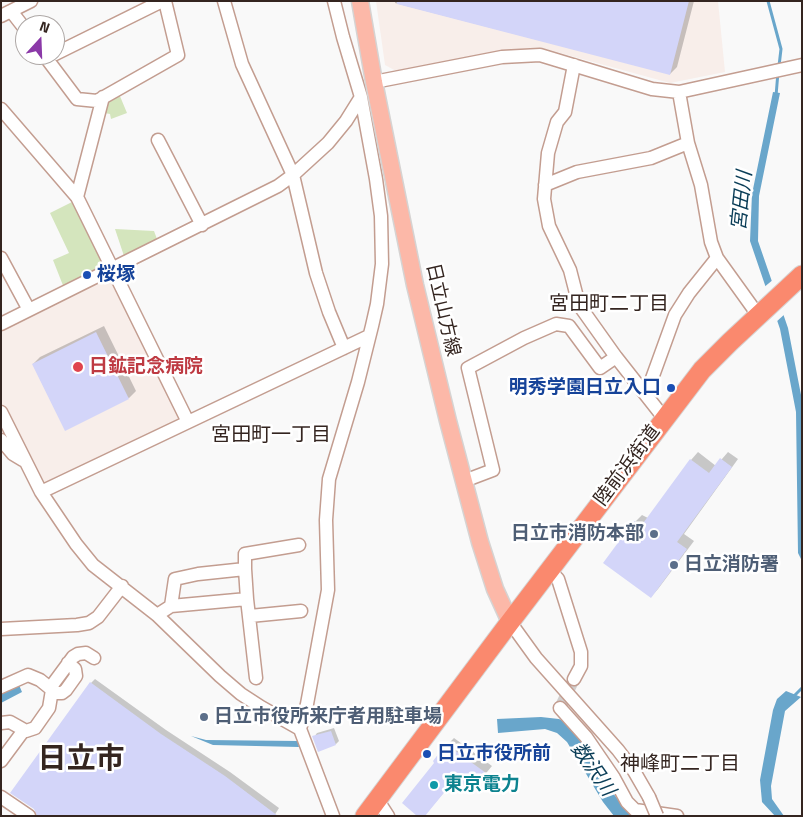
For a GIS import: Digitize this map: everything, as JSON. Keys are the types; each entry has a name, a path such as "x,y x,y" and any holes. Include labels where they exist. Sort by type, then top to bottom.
{"highway":[{"name":"陸前浜街道","path":"365,816 702,370 802,275"}],"main road":[{"name":"日立山方線","path":"360,1 374,82 415,285 464,481 495,589 510,622"}],"street":[{"path":"6,13 31,1"},
{"path":"56,65 77,99 97,101 178,55 164,1 65,49"},
{"path":"224,1 242,64 293,175 316,273 328,312 344,348"},
{"path":"332,816 300,729 307,704 328,590 326,520 329,479 358,382 377,304 381,273 381,216 376,179 361,97 334,1"},
{"path":"374,82 502,57 540,55 652,88 679,92 802,65"},
{"path":"574,65 565,112 557,122 548,153 544,199 549,226 570,270 579,305 616,357 664,418"},
{"path":"679,92 688,143 701,185 711,242 717,258 760,313"},
{"path":"77,197 103,97"},
{"path":"1,324 278,186 316,155 341,128 361,97"},
{"path":"1,109 77,197 188,422"},
{"path":"158,140 202,225"},
{"path":"545,185 577,172 651,158 688,143"},
{"path":"1,258 29,310"},
{"path":"646,395 675,314 717,258"},
{"path":"464,481 493,470 468,368 524,338 556,324 569,326 600,368 616,357"},
{"path":"41,492 369,336"},
{"path":"1,412 41,492 76,544 93,565 157,615 241,694 300,729"},
{"path":"1,440 13,454 25,461"},
{"path":"256,678 244,569 245,554 299,545"},
{"path":"171,606 174,579 198,574 244,569"},
{"path":"550,571 558,580 581,652 580,666 574,679"},
{"path":"1,629 77,626 89,623 98,616 122,586"},
{"path":"157,615 171,606 247,599"},
{"path":"250,616 301,611"},
{"path":"510,622 536,658 618,750 634,771 657,816"},
{"path":"1,723 10,722 29,731 35,728 49,708 53,684 68,663 75,655 81,653 86,653 94,658"},
{"path":"1,687 28,675 40,680 51,689"},
{"path":"560,708 586,737 614,778 627,802 635,810 676,816"},
{"path":"1,761 24,730"},
{"path":"1,796 29,816"},
{"path":"378,799 388,816"}],"shaded area":[{"path":"376,1 718,1 725,72 670,83 542,48 496,52 398,72 385,65"},
{"name":"日鉱記念病院","path":"108,277 182,420 41,486 1,402 1,331"}],"green space":[{"path":"117,89 127,113 111,119 110,114 99,112"},
{"path":"74,201 106,265 64,288 53,260 69,253 50,213"},
{"path":"115,229 154,231 157,239 124,256"}],"water":[{"path":"773,92 780,93 759,196 758,241 788,328 802,400 802,561 798,553 796,412 780,329 750,241 752,194"},
{"path":"19,685 22,692 1,703 1,693"},
{"path":"786,691 801,697 785,711 771,786 772,799 784,816 775,816 762,802 760,780 773,710 777,699"},
{"name":"数沢川","path":"541,717 559,719 568,723 581,738 609,788 620,802 643,816 614,816 603,802 567,742 557,733 545,729 498,733 497,719"},
{"path":"191,736 206,740 298,741 299,747 213,745"}],"pier":[{"path":"774,279 786,313 775,323 763,288"}],"building":[{"path":"397,1 689,1 670,75 397,4"},
{"path":"96,332 129,399 65,431 32,364"},
{"name":"日立市消防本部","path":"720,458 732,467 677,542 687,549 651,598 603,563 634,521 641,526 690,459 709,473"},
{"path":"90,682 161,734 225,776 278,816 37,816 34,809 10,793"},
{"path":"331,731 336,745 318,752 312,736"},
{"name":"東京電力","path":"446,744 486,773 472,792 456,778 425,816 417,816 402,803 434,763 433,761"}],"waterway":[{"name":"宮田川","path":"768,1 781,49 779,66"},
{"name":"宮田川","path":"776,96 778,72"},
{"name":"宮田川","path":"793,697 802,688"}],"tunnel":[{"path":"560,708 574,679"}],"place":[{"name":"桜塚","path":"87,275"},
{"name":"日鉱記念病院","path":"78,367"},
{"name":"明秀学園日立入口","path":"671,388"},
{"name":"日立市消防本部","path":"654,534"},
{"name":"日立消防署","path":"674,565"},
{"name":"日立市役所来庁者用駐車場","path":"204,717"},
{"name":"日立市役所前","path":"427,754"},
{"name":"東京電力","path":"434,785"}],"district":[{"name":"宮田町二丁目","path":"609,305"},
{"name":"宮田町一丁目","path":"271,436"},
{"name":"日立市","path":"81,761"},
{"name":"神峰町二丁目","path":"680,765"}]}
